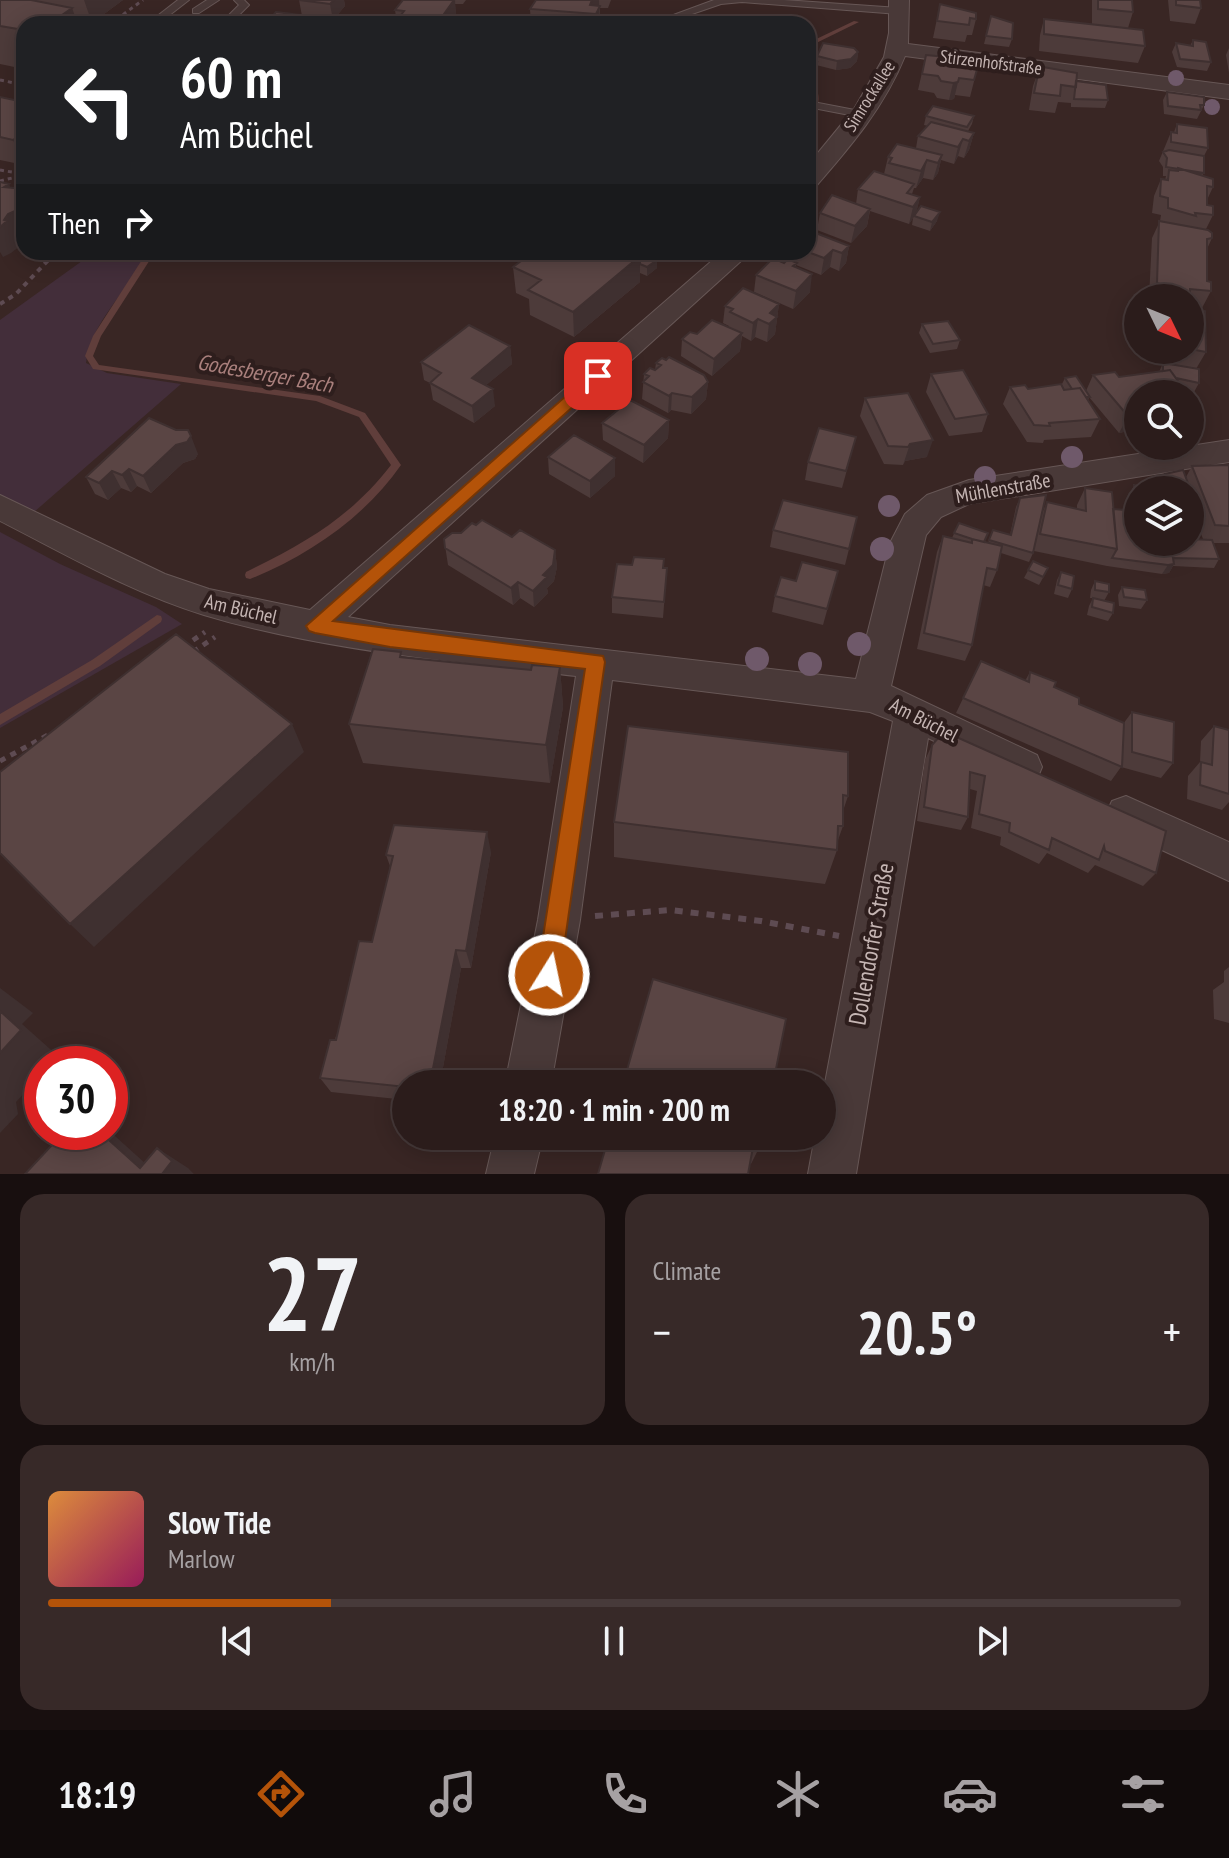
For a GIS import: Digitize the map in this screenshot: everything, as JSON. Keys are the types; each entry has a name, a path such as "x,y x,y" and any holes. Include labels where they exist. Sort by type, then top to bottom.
{"street":[{"name":"Simrockallee","path":"816,170 888,73 896,49 899,6"},
{"name":"Stirzenhofstraße","path":"896,49 1229,92"},
{"path":"315,626 729,260"},
{"name":"Mühlenstraße","path":"870,696 906,543 916,521 930,506 969,492 1229,451"},
{"name":"Am Büchel","path":"0,507 153,583 206,602 245,611 390,639 887,700 1229,862"},
{"path":"531,1070 559,920 596,662"},
{"name":"Dollendorfer Straße","path":"832,1174 913,714"},
{"path":"510,1174 516,1150"}],"lane":[{"path":"163,16 184,0"},
{"path":"196,11 214,0"},
{"path":"233,16 244,5 239,0"},
{"path":"677,16 720,1 742,0 899,6"},
{"path":"816,106 860,114"}],"path":[{"path":"121,16 143,0"},
{"path":"0,304 16,294 48,260"},
{"path":"174,653 245,611"},
{"path":"191,654 245,611"},
{"path":"0,761 54,731"},
{"path":"559,920 671,910 761,921 871,942"}],"shaded area":[{"path":"142,260 95,333 86,363 107,373 181,384 26,519 0,500 0,320 82,261"},
{"path":"0,532 60,564 156,607 182,624 0,728"}],"building":[{"path":"0,0 31,0 72,8 60,16 16,16 16,29 0,26"},
{"path":"299,0 334,0 330,4"},
{"path":"403,0 454,0 443,16 400,16 404,11 395,10"},
{"path":"536,0 592,0 590,5 600,6 596,14 530,9"},
{"path":"1098,0 1132,0 1133,12 1098,9"},
{"path":"1176,0 1200,0 1201,8 1176,5"},
{"path":"940,4 976,13 976,19 970,18 969,25 937,21"},
{"path":"276,12 309,16 272,16"},
{"path":"991,16 1013,23 1012,39 986,36"},
{"path":"1044,19 1143,30 1145,46 1044,34"},
{"path":"1193,40 1206,42 1211,62 1180,59 1176,43 1193,46"},
{"path":"823,43 854,48 858,52 851,59 837,61 817,56"},
{"path":"926,55 976,62 978,66 974,80 959,78 958,82 953,83 941,81 938,76 922,74"},
{"path":"1043,67 1077,73 1076,87 1061,85 1060,96 1034,93 1039,69"},
{"path":"1076,81 1106,85 1108,100 1074,99"},
{"path":"1167,92 1204,97 1204,105 1200,105 1201,110 1168,106"},
{"path":"0,97 16,100 16,138 0,137"},
{"path":"933,106 974,116 967,127 926,116"},
{"path":"931,122 974,133 969,141 963,139 958,147 918,136"},
{"path":"1177,124 1207,128 1208,148 1171,142 1171,132 1177,133"},
{"path":"897,144 942,155 938,163 927,160 921,171 889,163 892,158 888,157"},
{"path":"1169,150 1204,156 1204,173 1166,167 1167,158 1163,152"},
{"path":"1178,168 1213,179 1213,187 1207,186 1207,205 1213,206 1213,215 1195,213 1196,216 1168,208 1168,198 1160,196 1161,179 1168,180 1169,170 1178,171"},
{"path":"874,171 914,184 907,193 920,197 913,207 858,189"},
{"path":"0,182 9,184 4,187 16,188 16,210 8,214 4,220 7,221 0,227"},
{"path":"832,195 870,209 855,226 820,213"},
{"path":"921,206 940,212 932,222 914,216"},
{"path":"1159,221 1212,233 1212,238 1207,239 1207,281 1211,282 1211,291 1204,290 1204,284 1157,283"},
{"path":"816,233 849,246 842,253 833,250 824,258 816,255"},
{"path":"522,260 635,260 573,312 528,290 541,280 513,267"},
{"path":"640,260 657,260 647,267 640,264"},
{"path":"771,260 784,263 790,260 797,263 793,266 812,274 796,291 756,275"},
{"path":"743,288 779,304 770,313 777,317 769,324 758,319 753,323 730,312 733,309 725,306"},
{"path":"1204,311 1205,311 1204,352"},
{"path":"712,320 742,333 714,359 682,339 690,332 697,334"},
{"path":"948,321 960,340 933,344 922,324"},
{"path":"469,325 510,346 472,378 493,389 472,406 430,383 441,373 421,362"},
{"path":"669,357 704,375 708,382 692,397 672,393 669,396 643,382 649,376 644,374 650,368 655,370 661,365 656,363"},
{"path":"1163,364 1199,369 1199,380 1176,378 1170,370 1163,371"},
{"path":"963,370 988,414 955,419 931,374"},
{"path":"1170,370 1177,380 1124,380 1124,411 1093,375 1115,372 1119,377"},
{"path":"1076,376 1090,397 1086,397 1080,388 1072,389 1065,378"},
{"path":"1061,384 1064,390 1080,388 1100,419 1049,423 1050,426 1034,425 1010,387 1025,385 1028,389"},
{"path":"908,393 933,440 908,447 888,446 865,398"},
{"path":"630,400 669,420 644,445 602,423"},
{"path":"149,418 176,430 188,430 191,436 187,442 176,445 143,476 129,469 122,475 112,471 99,483 86,477"},
{"path":"819,428 856,437 846,471 808,462"},
{"path":"574,435 615,458 590,481 548,457"},
{"path":"1229,465 1229,526 1215,525 1204,497 1204,476 1196,476 1192,466"},
{"path":"1183,470 1185,476 1166,476"},
{"path":"1085,488 1112,492 1117,549 1040,534 1047,502 1086,511"},
{"path":"1046,495 1033,553 989,540 993,530 1011,535 1020,498"},
{"path":"783,500 857,517 849,549 773,530"},
{"path":"1113,509 1124,510 1124,556 1204,556 1204,540 1212,540 1219,559 1173,558 1174,564 1168,565 1112,558 1117,549"},
{"path":"482,520 512,537 520,530 555,550 553,565 543,575 547,577 533,591 518,582 511,588 445,548 444,539"},
{"path":"959,523 988,533 984,542 954,533"},
{"path":"943,536 1002,546 997,570 987,568 972,645 924,633"},
{"path":"634,557 664,559 663,568 667,568 664,602 612,597 617,564 632,565"},
{"path":"1033,561 1048,568 1043,577 1028,570"},
{"path":"802,562 838,571 827,609 775,596 781,577 796,581"},
{"path":"1061,572 1074,576 1072,589 1058,585"},
{"path":"1095,581 1109,584 1109,592 1095,590"},
{"path":"1122,587 1145,590 1147,600 1124,597"},
{"path":"1093,598 1114,603 1113,613 1092,607"},
{"path":"176,634 292,724 70,924 0,853 0,772"},
{"path":"373,649 401,652 400,657 531,670 532,665 560,667 546,745 349,724"},
{"path":"981,661 1029,682 1030,672 1056,682 1054,687 1079,698 1079,704 1124,723 1122,767 963,698"},
{"path":"1132,712 1174,722 1173,763 1132,752"},
{"path":"628,726 848,752 848,796 843,795 843,826 838,826 837,850 614,822"},
{"path":"1214,726 1229,730 1229,794 1200,785 1201,762 1212,765"},
{"path":"952,735 1166,831 1156,873 1105,851 1104,846 1099,860 1052,838 1049,850 1009,832 1010,823 979,814 985,776 970,772 968,817 924,807 932,745 939,737"},
{"path":"394,825 487,832 466,951 456,950 433,1070 392,1070 392,1086 320,1078 330,1040 336,1040 359,941 372,942 393,856 386,855"},
{"path":"653,979 786,1019 776,1070 627,1070"},
{"path":"0,1011 21,1030 0,1053"},
{"path":"157,1148 172,1161 162,1174 25,1174 47,1150 120,1150 140,1168"},
{"path":"605,1150 752,1150 748,1174 598,1174"}],"waterway":[{"name":"Godesberger Bach","path":"816,41 856,22"},
{"name":"Godesberger Bach","path":"146,260 97,336 89,356 96,367 317,398 362,415 396,465 365,502 331,530 250,575"},
{"name":"Godesberger Bach","path":"0,720 96,663 157,619"}],"route":[{"path":"549,975 596,662 390,639 315,626 598,376"}]}
